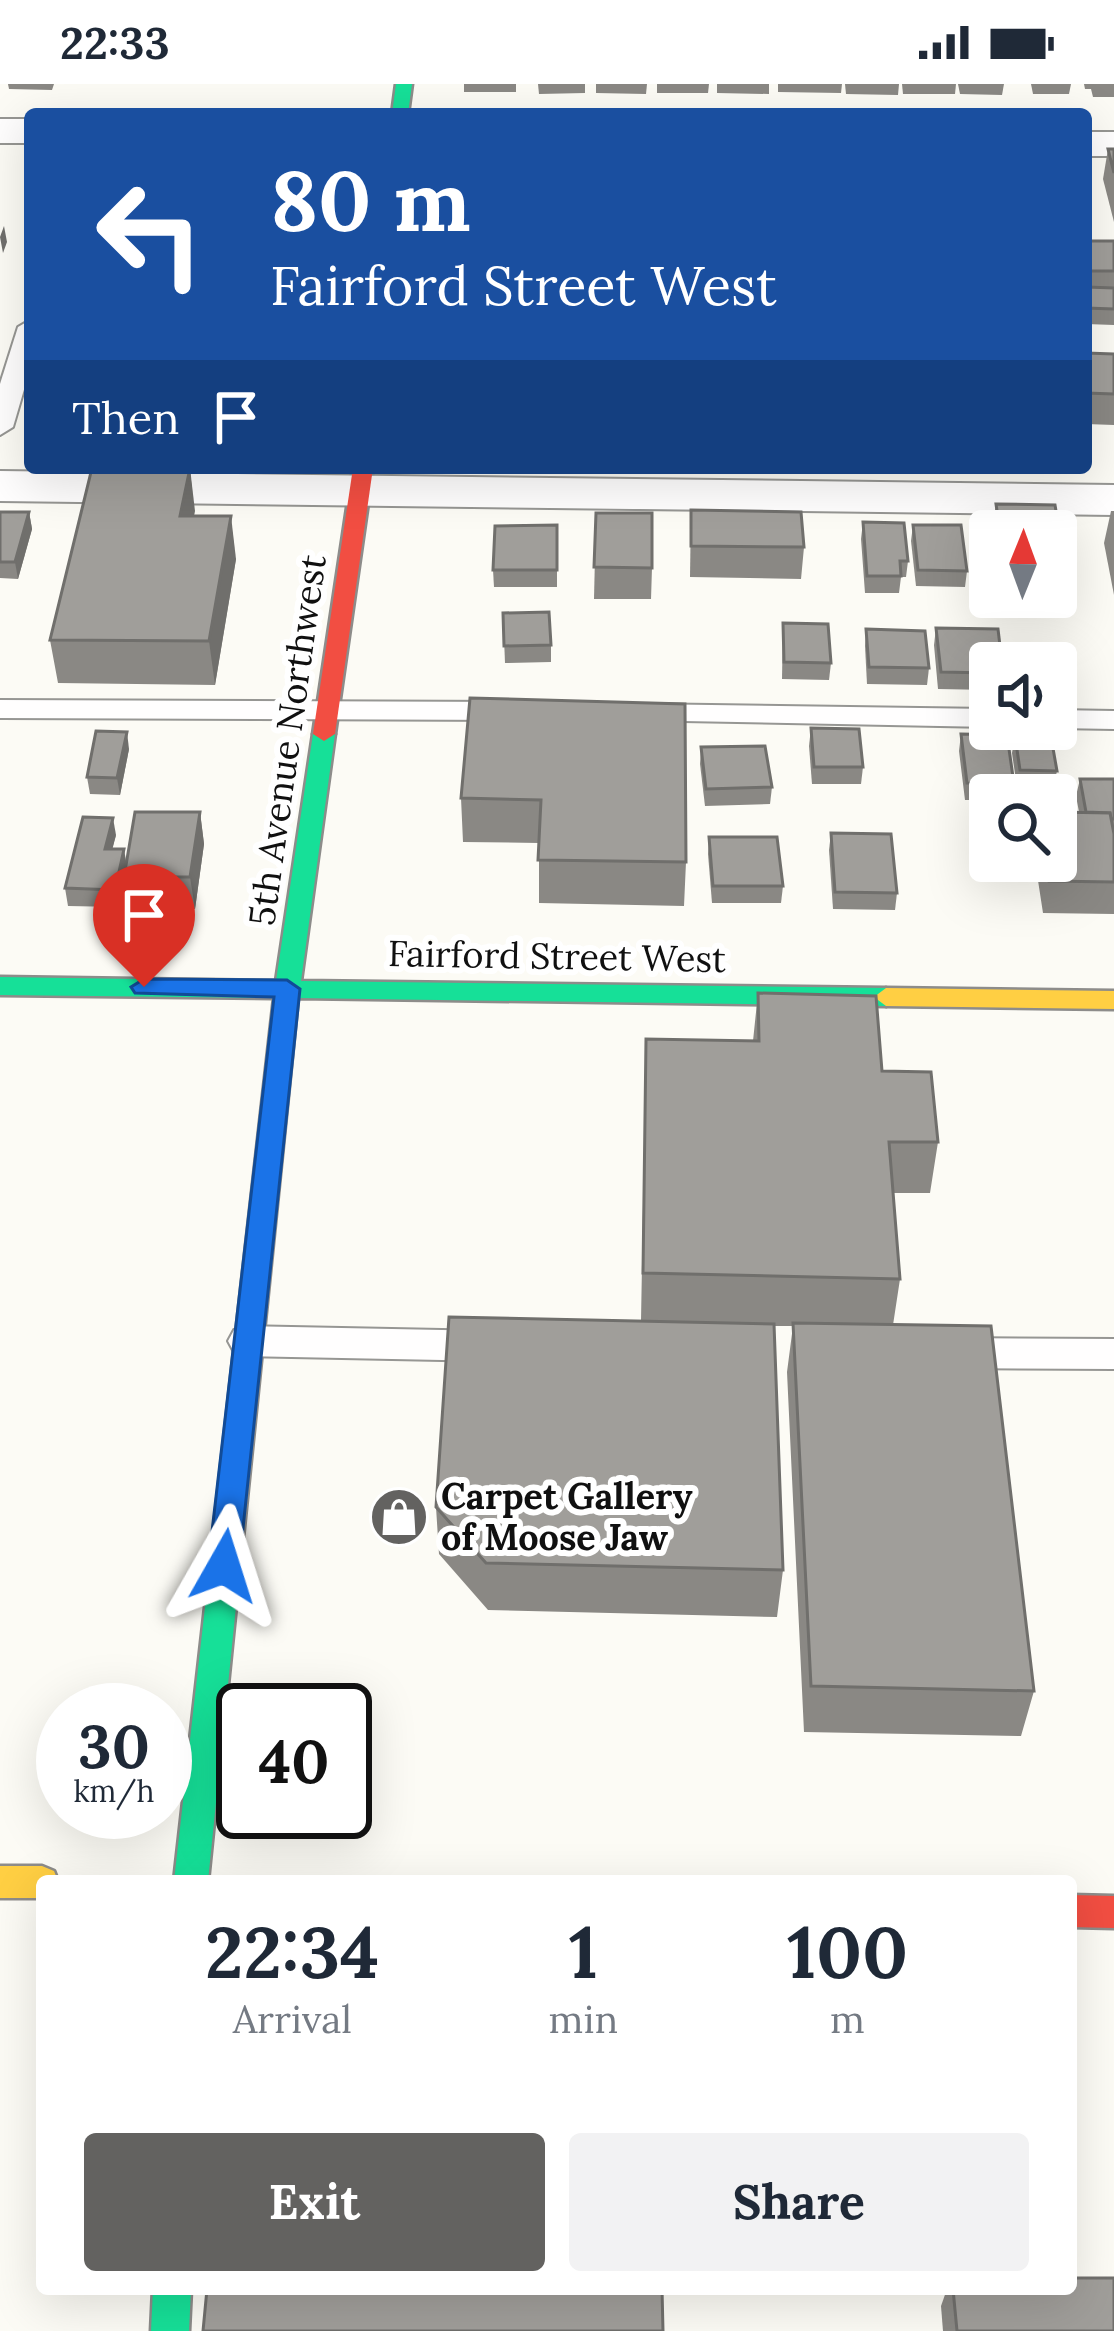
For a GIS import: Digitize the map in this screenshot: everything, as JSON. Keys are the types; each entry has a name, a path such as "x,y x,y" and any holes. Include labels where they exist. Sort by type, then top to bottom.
{"street":[{"path":"0,486 362,478 1114,500"},
{"name":"5th Avenue Northwest","path":"192,1875 287,989 362,478"},
{"name":"Fairford Street West","path":"0,986 1114,1000"},
{"path":"0,1882 36,1882"},
{"path":"1077,1911 1114,1912"},
{"path":"170,2331 172,2295"}],"lane":[{"path":"0,427 24,347"},
{"path":"0,710 539,712"},
{"path":"610,712 969,718"},
{"path":"1077,719 1114,720"},
{"path":"247,1341 535,1346"},
{"path":"916,1353 1114,1354"}],"building":[{"path":"1092,241 1114,241 1114,271 1092,271"},
{"path":"1092,287 1114,288 1114,309 1092,308"},
{"path":"1092,353 1114,354 1114,394 1092,393"},
{"path":"91,474 189,474 180,516 231,516 209,641 50,640"},
{"path":"996,504 1055,505 1056,510 997,510"},
{"path":"691,510 801,512 804,547 691,546"},
{"path":"0,512 29,512 15,562 0,562"},
{"path":"596,513 652,513 652,568 594,567"},
{"path":"863,522 904,523 908,561 900,561 901,576 867,576"},
{"path":"557,525 557,570 493,570 495,526"},
{"path":"913,525 961,525 967,571 918,570"},
{"path":"549,612 551,645 504,646 503,613"},
{"path":"783,623 828,624 831,663 784,662"},
{"path":"936,628 998,629 1000,642 969,642 969,673 941,672"},
{"path":"866,629 925,631 929,668 869,667"},
{"path":"470,698 685,704 686,862 538,860 541,800 461,798"},
{"path":"811,728 859,729 863,767 814,767"},
{"path":"96,731 127,732 117,778 87,777"},
{"path":"961,734 969,734 969,750 1009,750 1013,774 969,774 967,783"},
{"path":"765,746 772,787 706,789 701,747"},
{"path":"1017,750 1053,750 1057,771 1020,770"},
{"path":"1080,779 1114,779 1114,819 1110,813 1086,812"},
{"path":"135,812 200,812 190,877 124,877"},
{"path":"1077,812 1110,813 1114,882 1077,881"},
{"path":"83,817 113,818 105,849 124,849 115,890 65,888"},
{"path":"831,833 891,834 897,893 835,892"},
{"path":"709,837 777,837 783,886 713,886"},
{"path":"758,993 876,996 882,1071 931,1072 938,1142 889,1142 900,1279 643,1273 646,1039 759,1041"},
{"path":"449,1317 774,1324 783,1570 486,1563 436,1507"},
{"path":"793,1323 991,1326 1034,1691 811,1686"},
{"path":"1077,2278 1114,2278 1114,2331 957,2331 954,2295 1077,2295"},
{"path":"206,2295 662,2295 663,2331 203,2331"}],"traffic: fast":[{"path":"401,108 404,84"},
{"path":"192,1875 287,989 324,734"},
{"path":"0,986 886,997"},
{"path":"170,2331 172,2295"}],"traffic: slow":[{"path":"886,997 1114,1000"},
{"path":"0,1882 36,1882"}],"traffic: jam":[{"path":"324,734 362,474"},
{"path":"1077,1911 1114,1912"}],"place":[{"name":"Carpet Gallery of Moose Jaw","path":"399,1517"}],"route":[{"path":"144,987 287,989 224,1566"}]}
